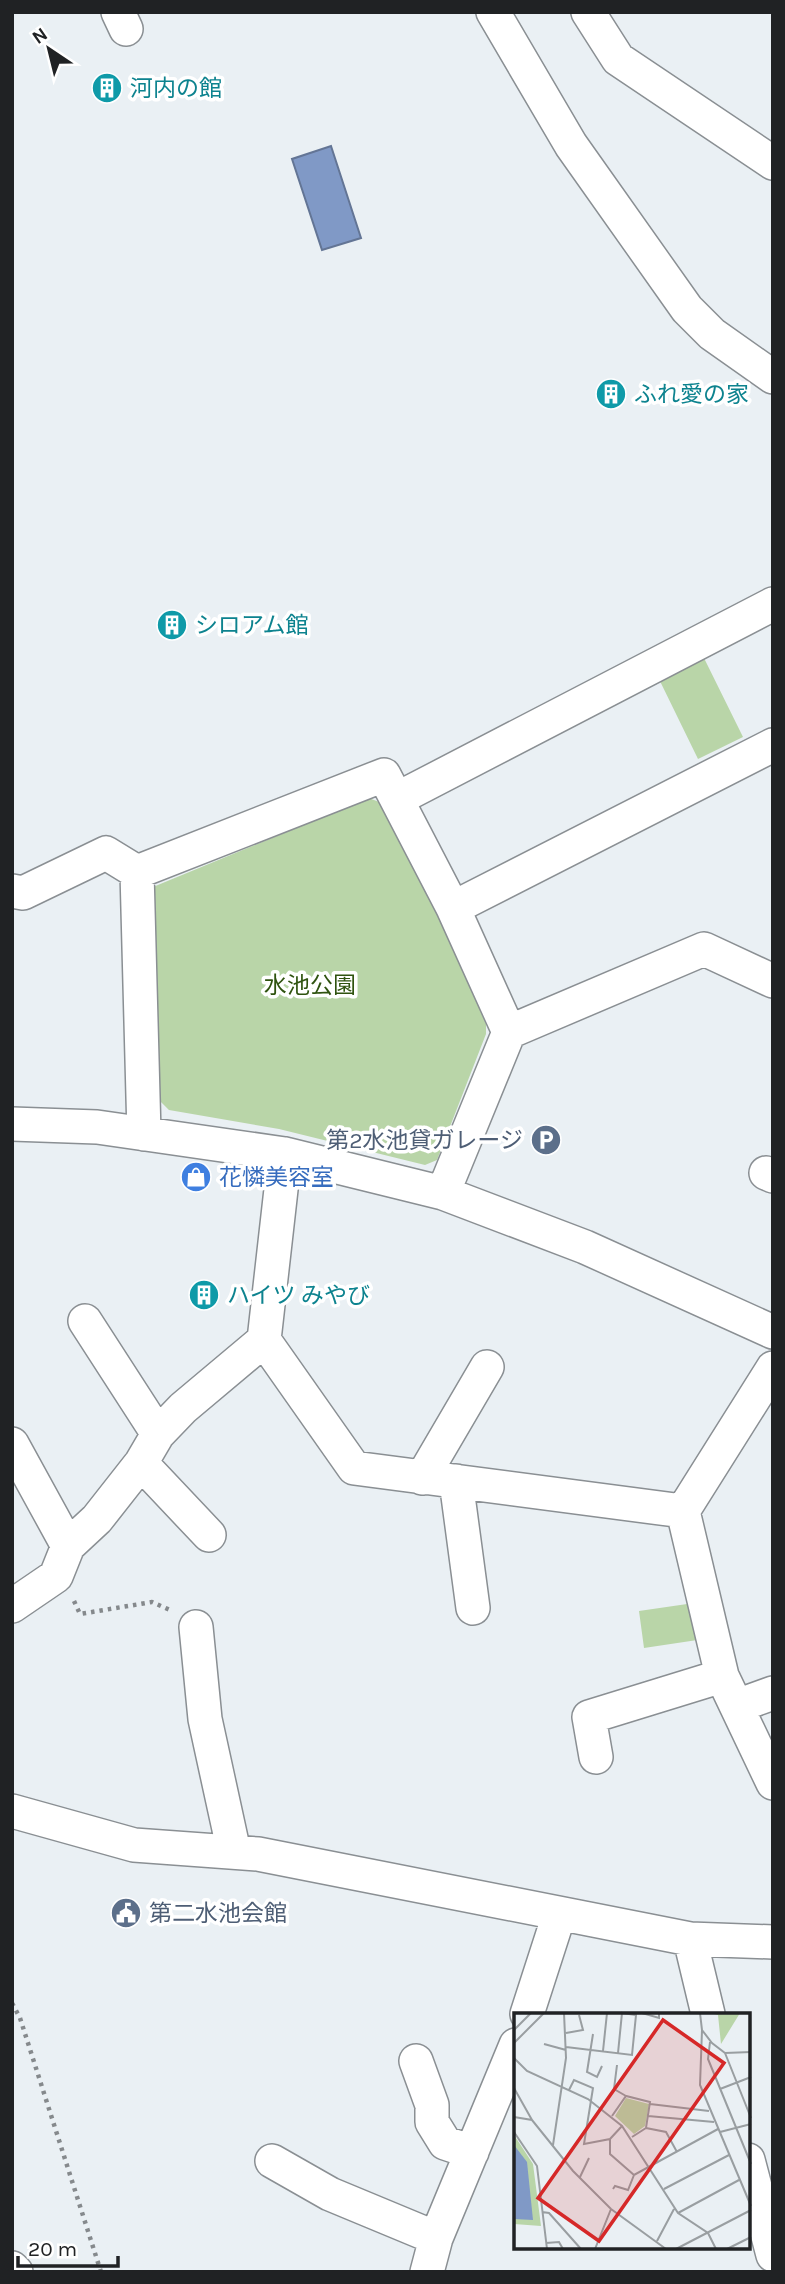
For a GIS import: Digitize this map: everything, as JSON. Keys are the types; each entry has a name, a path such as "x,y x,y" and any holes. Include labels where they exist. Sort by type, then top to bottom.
{"street":[{"path":"493,12 571,145 687,309 712,334 773,377"},
{"path":"588,12 618,59 773,163"},
{"path":"397,799 773,604"},
{"path":"453,908 773,745"},
{"path":"136,872 384,775 453,908 509,1032"},
{"path":"12,891 23,893 106,853 136,872"},
{"path":"136,872 144,1134"},
{"path":"443,1193 509,1032 704,949 773,981"},
{"path":"12,1124 97,1127 285,1153 443,1193 585,1247 773,1332"},
{"path":"285,1153 264,1340 354,1468 683,1511"},
{"path":"85,1321 158,1434"},
{"path":"12,1606 56,1576 64,1557 141,1463 158,1434 183,1408 264,1340"},
{"path":"422,1478 487,1367"},
{"path":"773,1368 683,1511 722,1676 773,1783"},
{"path":"12,1444 64,1557"},
{"path":"141,1463 209,1535"},
{"path":"456,1481 473,1608"},
{"path":"196,1627 205,1719 234,1852"},
{"path":"596,1757 589,1717 722,1676"},
{"path":"737,1706 773,1693"},
{"path":"12,1811 134,1845 258,1854 690,1939 773,1942"},
{"path":"527,2013 559,1915"},
{"path":"690,1939 708,2013"},
{"path":"428,2272 436,2238 514,2050"},
{"path":"416,2061 432,2105 432,2122 438,2133 445,2143 472,2152"},
{"path":"272,2161 330,2194 436,2238"},
{"path":"750,2169 773,2255"},
{"path":"12,2267 16,2272"}],"path":[{"path":"64,1557 79,1614 152,1602 184,1615 196,1627"},
{"path":"12,2003 101,2272"}],"green space":[{"path":"702,654 743,737 698,759 657,675"},
{"name":"水池公園","path":"369,798 384,804 443,922 486,1024 486,1034 437,1160 425,1165 279,1129 169,1110 158,1099 153,887"},
{"path":"694,1603 704,1639 644,1648 639,1611"}],"water":[{"path":"331,146 361,238 322,250 292,159"}],"place":[{"name":"河内の館","path":"107,88"},
{"name":"ふれ愛の家","path":"611,394"},
{"name":"シロアム館","path":"172,625"},
{"name":"第2水池貸ガレージ","path":"546,1140"},
{"name":"花憐美容室","path":"196,1177"},
{"name":"ハイツ みやび","path":"204,1295"},
{"name":"第二水池会館","path":"126,1913"}]}
